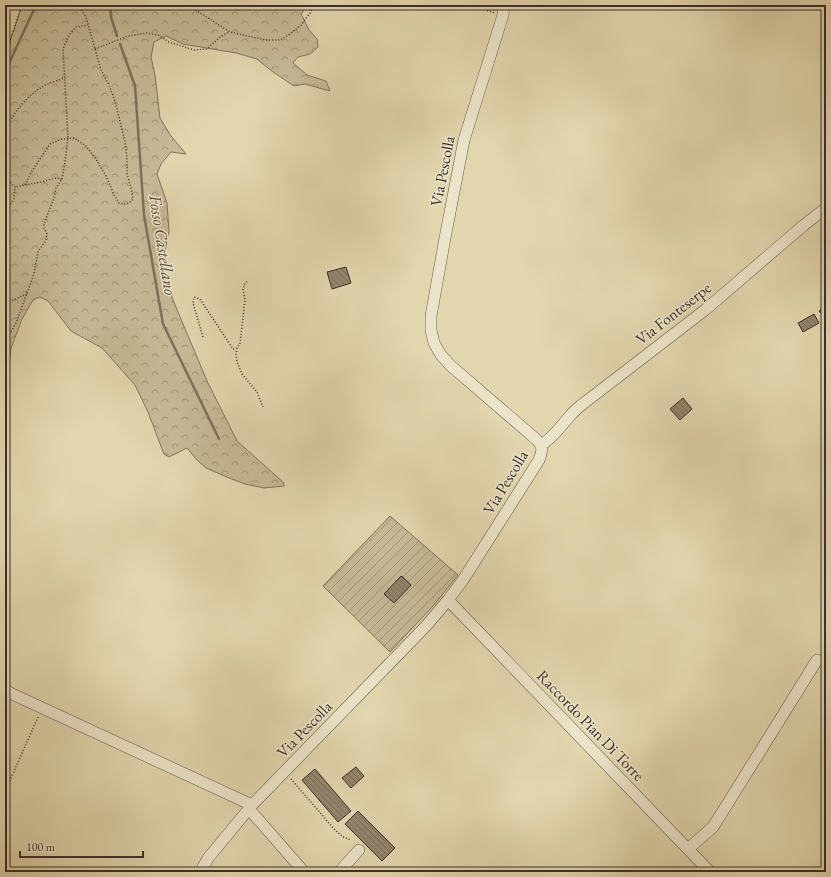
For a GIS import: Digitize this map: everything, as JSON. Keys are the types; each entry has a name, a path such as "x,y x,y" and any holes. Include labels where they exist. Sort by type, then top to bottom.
{"street":[{"name":"Via Pescolla","path":"200,872 209,857 250,807 426,626 448,600 539,460 542,451 541,445 537,440 451,366 434,344 431,330 433,308 464,140 504,10"},
{"name":"Via Fonteserpe","path":"541,445 547,441 570,416 588,400 705,310 826,208"},
{"name":"Raccordo Pian Di Torre","path":"448,600 710,872"},
{"path":"688,849 713,827 818,660"},
{"path":"5,689 10,693 250,807 304,872"},
{"path":"339,872 359,850"}],"path":[{"path":"5,57 8,53 22,5"},
{"path":"25,185 32,170 50,144 62,139 74,138 86,146 96,159 119,203 125,205 130,203 133,199 127,174 127,158 115,101 101,70 86,17 79,5"},
{"path":"188,5 230,32 266,40 280,40 290,34 301,25 310,14 314,5"},
{"path":"192,5 195,10"},
{"path":"470,5 504,10"},
{"path":"5,342 16,322 27,294 34,274 38,252 46,240 47,234 44,228 46,217 54,198 56,188 62,178 68,138 63,49 69,34 76,27 88,25"},
{"path":"95,49 128,36 147,34 158,35 169,42 194,50 207,49 220,37 230,32"},
{"path":"5,129 13,114 32,94 48,84 65,78"},
{"path":"15,187 62,178"},
{"path":"5,180 9,181 15,187 14,199 5,212"},
{"path":"248,281 245,283 243,289 245,300 240,343 236,354 237,362 242,374 257,392 263,407"},
{"path":"5,309 8,302 27,294"},
{"path":"203,337 193,303 194,297 200,299 233,349 237,348"},
{"path":"5,792 42,708"},
{"path":"289,776 335,830 343,837 351,840"}],"green space":[{"path":"22,5 307,5 301,14 309,30 317,39 318,47 310,54 298,57 293,63 307,75 326,81 330,91 305,84 294,86 257,59 236,53 183,44 166,36 154,42 151,57 155,75 160,118 171,136 186,154 171,152 161,164 157,174 167,203 169,231 165,251 165,272 173,300 207,381 237,441 284,483 284,486 264,488 245,484 227,477 206,468 187,448 169,457 164,454 148,412 135,385 102,348 71,331 48,301 40,297 33,300 22,319 11,348 5,424 5,57 8,53 10,41"},
{"path":"390,516 458,575 434,605 390,652 323,586","holes":["402,576 411,585 394,603 385,594"]}],"building":[{"path":"346,267 351,283 332,289 327,272"},
{"path":"826,306 826,314 823,316 819,311"},
{"path":"814,314 819,323 803,332 798,323"},
{"path":"683,398 692,409 680,420 670,409"},
{"path":"401,576 411,585 394,603 384,594"},
{"path":"356,767 364,776 351,788 342,778"},
{"path":"315,769 351,811 338,822 302,780"},
{"path":"358,811 395,848 382,861 345,824"}],"waterway":[{"name":"Fosso Castellano","path":"5,72 36,5"},
{"name":"Fosso Castellano","path":"110,5 111,17 117,36"},
{"name":"Fosso Castellano","path":"120,44 135,86 144,215 163,324 219,439"}]}
